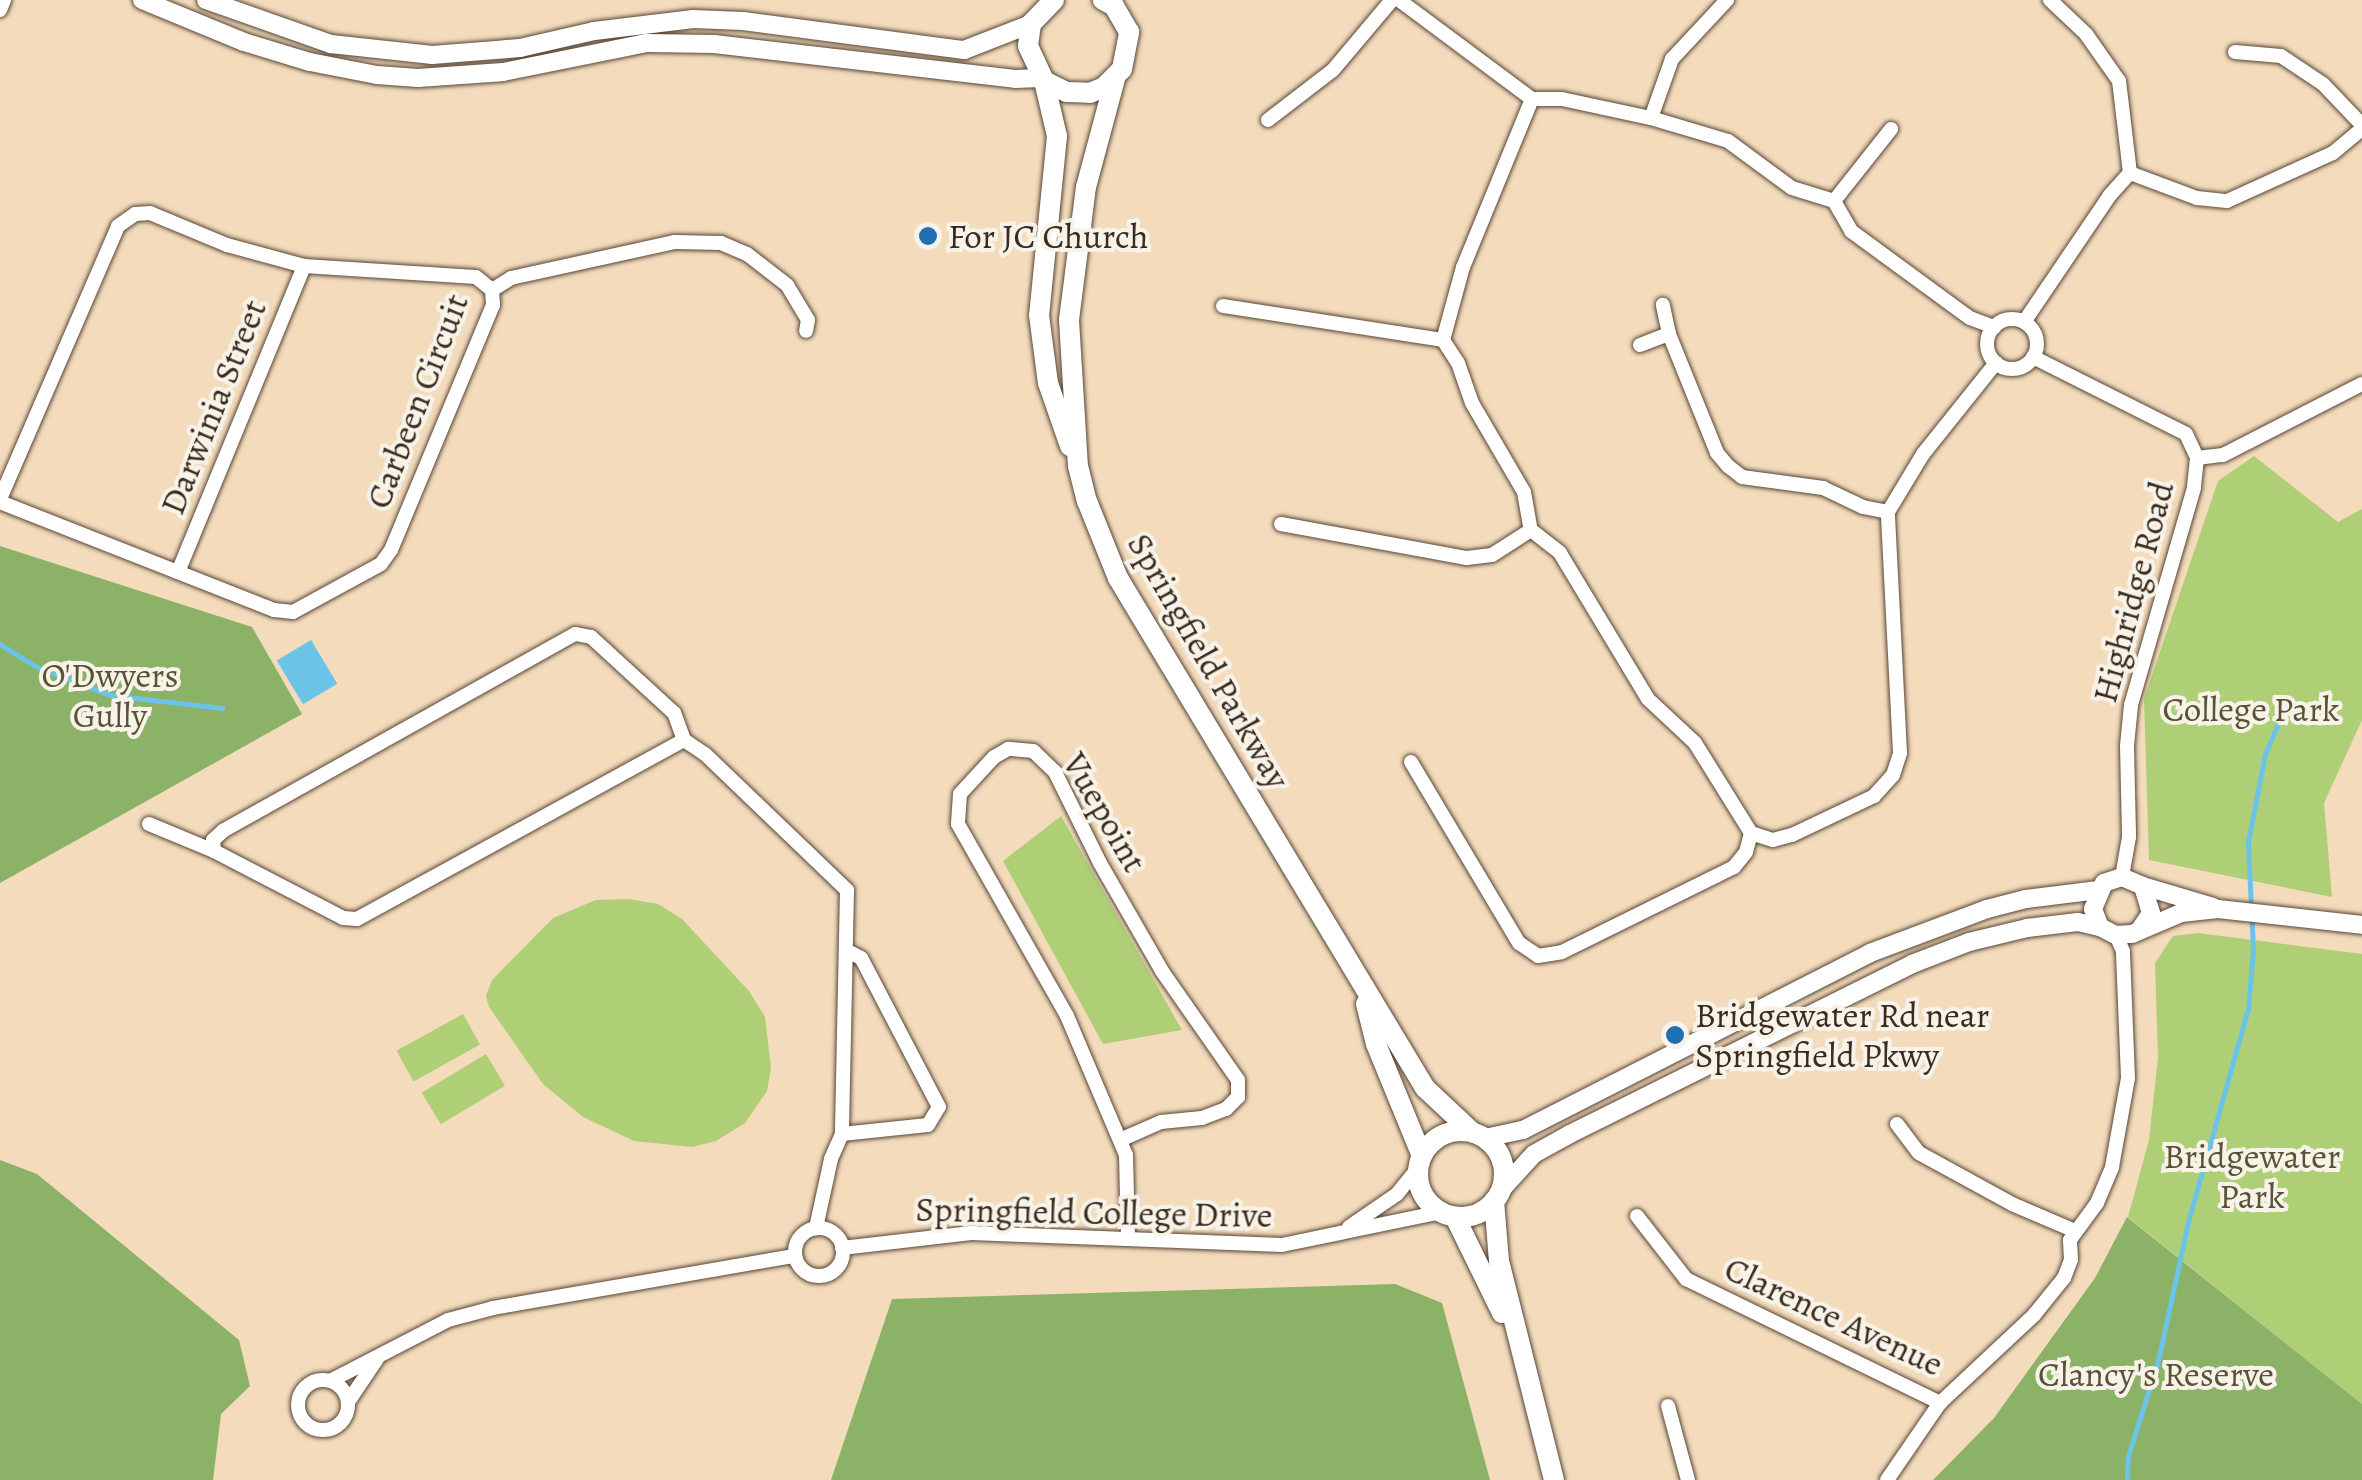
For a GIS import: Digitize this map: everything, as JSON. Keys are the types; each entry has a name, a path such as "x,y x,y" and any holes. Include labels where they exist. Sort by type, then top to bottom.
{"main road":[{"path":"1054,0 1031,24 1029,57 1042,79 1057,136 1040,283 1042,352 1052,397 1078,466"},
{"path":"1103,0 1125,9"},
{"name":"Springfield Parkway","path":"1125,9 1130,43 1115,78 1086,187 1069,320 1078,466 1118,578 1425,1088 1479,1135"},
{"path":"1042,79 1080,94 1104,87 1115,78"},
{"name":"Springfield Parkway","path":"1348,960 1420,1162"},
{"path":"1528,1375 1448,1214 1423,1194 1420,1162 1443,1134 1479,1135 1503,1164 1498,1195 1498,1254 1556,1479"},
{"path":"1448,1214 1472,1216 1498,1195"}],"street":[{"path":"0,10 4,0"},
{"path":"142,0 244,42 377,75 418,78 504,72 647,44 681,44 1042,79"},
{"path":"206,0 331,44 432,55 520,48 594,30 693,20 743,20 964,50 1031,24"},
{"path":"1268,120 1341,62 1392,0"},
{"path":"1400,0 1532,100 1562,99 1650,118 1728,142 1792,188 1834,201 1851,231 1970,318 1994,327"},
{"path":"1650,118 1672,59 1728,0"},
{"path":"2024,322 2110,194 2130,172 2119,81 2086,34 2050,0"},
{"path":"2130,172 2197,198 2226,200 2333,153 2362,127 2324,84 2281,56 2235,52"},
{"path":"1532,100 1462,267 1443,340 1458,363 1472,404 1524,492 1531,530 1560,552 1648,699 1695,742 1751,833 1773,840 1792,836 1874,796 1893,775 1900,753 1888,512 1923,454 1996,363"},
{"path":"1834,201 1891,129"},
{"name":"Carbeen Circuit","path":"150,213 227,245 304,266 476,277 492,290 494,305 391,550 381,564 294,612 274,610 0,501 118,226 134,214 150,213"},
{"path":"492,290 511,278 675,242 721,243 747,254 787,285 808,320 806,332"},
{"name":"Darwinia Street","path":"178,572 304,266"},
{"path":"1663,305 1669,334 1717,453 1728,466 1742,476 1822,488 1862,507 1888,512"},
{"path":"1223,306 1443,340"},
{"path":"2008,320 2024,322 2036,338 2033,357 2016,368 1996,363 1987,345 1994,327 2008,320"},
{"path":"1640,344 1669,334"},
{"name":"Highridge Road","path":"2033,357 2186,434 2197,458 2194,488 2131,704 2127,746 2129,837 2122,878"},
{"path":"2197,458 2223,455 2362,384"},
{"path":"1281,524 1467,558 1492,555 1531,530"},
{"path":"214,850 213,840 223,830 576,634 591,637 674,713 684,740 706,754 847,890 849,952 842,1134 831,1159 816,1228"},
{"path":"149,824 214,850 343,918 357,919 684,740"},
{"name":"Vuepoint","path":"1120,1140 1161,1122 1202,1118 1226,1109 1238,1097 1238,1080 1162,971 1100,864 1055,772 1033,751 1008,749 994,757 960,794 958,824 1067,1016 1120,1140 1130,1190 1128,1238"},
{"path":"1411,762 1519,943 1538,956 1562,952 1734,868 1746,852 1751,833"},
{"path":"1479,1135 1523,1130 1887,946 2026,898 2098,890 2122,878 2218,909"},
{"path":"2122,935 2151,912 2143,886"},
{"path":"2098,890 2093,909 2122,935"},
{"path":"1498,1195 1534,1154 1570,1134 1912,964 1969,942 2028,928 2078,922 2122,935 2181,913 2218,909 2362,925"},
{"name":"Clarence Avenue","path":"1638,1216 1686,1278 1940,1403 2034,1315 2064,1278 2075,1231 2097,1204 2112,1167 2128,1078 2122,935"},
{"path":"842,1134 928,1125 939,1107 861,958 849,952"},
{"path":"1896,1124 1919,1154 1934,1163 2075,1231"},
{"name":"Springfield College Drive","path":"1344,1230 1397,1194 1420,1162"},
{"name":"Springfield College Drive","path":"842,1248 971,1233 1282,1246 1344,1230 1448,1214"},
{"path":"816,1228 830,1230 842,1248 837,1267 825,1275 802,1270 795,1256 799,1237 816,1228"},
{"path":"380,1354 348,1402 344,1420 334,1428 317,1430 302,1420 298,1408 303,1391 448,1320 493,1308 795,1256"},
{"path":"330,1381 342,1389 348,1402"},
{"path":"1887,1480 1940,1403"},
{"path":"1668,1406 1688,1480"}],"green space":[{"name":"College Park","path":"2254,456 2338,522 2362,509 2362,720 2324,803 2332,897 2149,860 2144,699 2218,481"},
{"name":"O'Dwyers Gully","path":"0,546 252,627 302,714 0,883"},
{"path":"1061,816 1182,1030 1103,1044 1003,861"},
{"path":"629,899 658,904 682,919 749,991 765,1017 771,1068 767,1091 745,1123 716,1141 692,1147 634,1141 583,1117 543,1084 489,1007 486,996 492,980 553,918 596,900"},
{"name":"Bridgewater Park","path":"2198,933 2362,954 2362,1404 2128,1217 2149,1140 2158,1058 2155,963 2173,936"},
{"path":"463,1014 480,1045 413,1081 397,1051"},
{"path":"486,1054 505,1086 441,1124 422,1093"},
{"path":"0,1160 37,1174 239,1340 250,1386 221,1414 213,1480 0,1480"},
{"name":"Clancy's Reserve","path":"2127,1217 2362,1404 2362,1480 1933,1480 1994,1418 2095,1278"},
{"path":"1395,1284 1442,1303 1490,1480 831,1480 892,1299"}],"water":[{"path":"311,640 337,684 303,704 277,661"}],"waterway":[{"path":"0,644 35,666 110,695 222,708"},
{"path":"2127,1480 2128,1456 2158,1361 2188,1222 2248,1009 2253,950 2248,842 2265,754 2286,705"}],"place":[{"name":"For JC Church","path":"928,236"},
{"name":"Bridgewater Rd near Springfield Pkwy","path":"1675,1035"}]}
